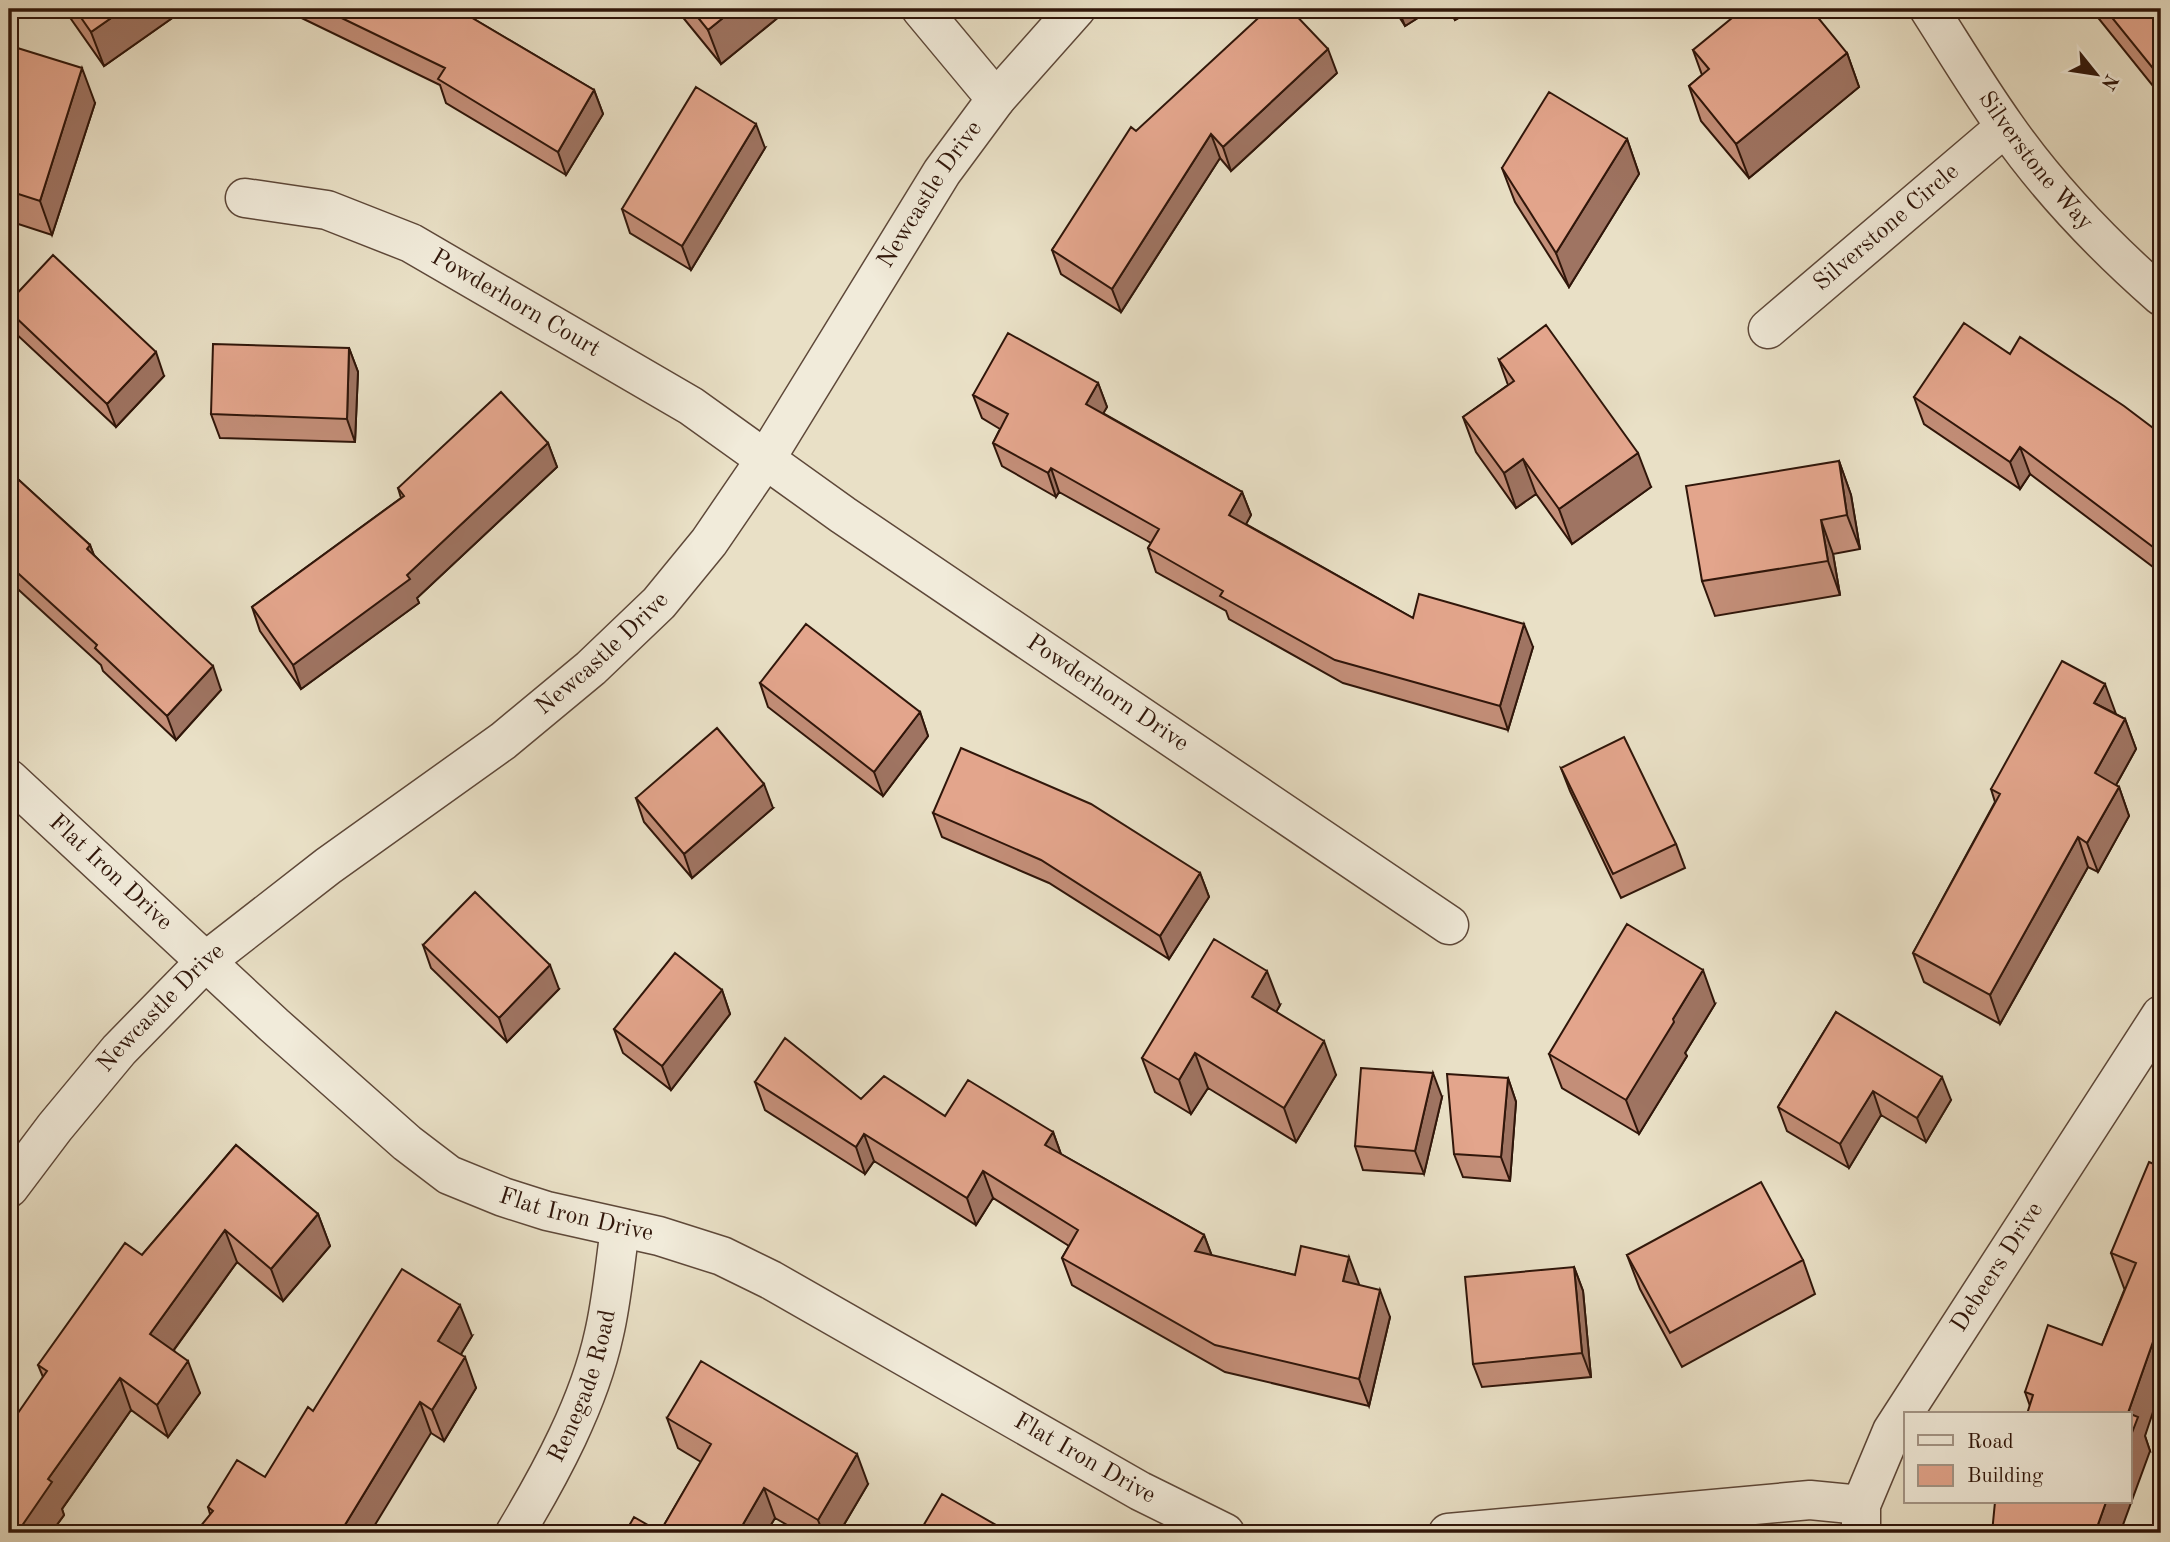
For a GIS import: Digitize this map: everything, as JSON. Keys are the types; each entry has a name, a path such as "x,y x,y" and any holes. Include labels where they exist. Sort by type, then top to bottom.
{"street":[{"path":"921,9 996,99"},
{"name":"Newcastle Drive","path":"9,1188 119,1050 206,961 328,866 503,741 591,668 659,603 709,542 765,460 942,172 996,99 1076,9"},
{"name":"Silverstone Way","path":"1929,9 2006,127 2056,192 2161,296"},
{"name":"Silverstone Circle","path":"1768,329 2006,127"},
{"name":"Powderhorn Court","path":"246,198 327,210 411,243 691,406 765,460"},
{"name":"Powderhorn Drive","path":"765,460 1449,925"},
{"name":"Flat Iron Drive","path":"9,779 274,1025 407,1143 449,1175 514,1201 659,1236 722,1256 771,1280 1140,1491 1223,1533"},
{"name":"Debeers Drive","path":"1904,1412 2161,1015"},
{"name":"Renegade Road","path":"515,1533 538,1496 579,1412 604,1335 620,1228"},
{"name":"Debeers Drive","path":"1861,1519 1892,1431 1904,1412"},
{"path":"1448,1533 1810,1500 1861,1519"}],"building":[{"path":"75,9 124,9 91,32"},
{"path":"323,9 457,9 594,90 558,152 438,79 445,68"},
{"path":"691,9 734,9 708,30"},
{"path":"1268,9 1290,9 1328,49 1223,147 1211,134 1112,289 1052,250 1131,127 1136,131"},
{"path":"1743,9 1811,9 1847,53 1736,144 1689,86 1709,69 1693,50"},
{"path":"2105,9 2161,9 2160,77"},
{"path":"11,46 82,68 40,201 9,191"},
{"path":"696,87 756,124 682,246 622,209"},
{"path":"1549,92 1627,139 1556,253 1502,168"},
{"path":"53,255 156,352 107,404 9,311 9,302"},
{"path":"1964,323 2010,354 2020,337 2161,434 2161,553 2020,447 2010,462 1914,397"},
{"path":"1546,325 1638,453 1559,509 1523,459 1504,473 1463,417 1514,381 1499,360"},
{"path":"1008,333 1098,383 1086,404 1242,492 1229,515 1413,618 1419,594 1524,624 1500,706 1335,660 1220,596 1223,591 1148,548 1159,529 1051,468 1048,473 993,443 1008,414 973,395"},
{"path":"213,344 349,348 347,419 211,414"},
{"path":"501,392 548,443 407,575 410,579 293,665 252,607 404,496 398,488"},
{"path":"1839,461 1847,515 1821,520 1828,561 1702,581 1686,486"},
{"path":"9,471 90,545 87,549 213,666 167,716 95,648 97,645 9,565"},
{"path":"806,624 920,712 874,772 760,683"},
{"path":"2062,661 2105,684 2094,703 2125,719 2095,773 2119,787 2087,843 2078,837 1990,995 1913,953 2000,794 1991,789"},
{"path":"717,728 764,784 684,854 636,798"},
{"path":"1624,737 1676,844 1613,874 1561,768"},
{"path":"961,748 1091,804 1200,873 1160,936 1041,860 933,813"},
{"path":"475,892 550,965 499,1018 423,945"},
{"path":"1627,924 1703,970 1626,1100 1549,1054"},
{"path":"1214,939 1267,971 1252,997 1324,1041 1284,1108 1195,1053 1179,1080 1142,1058"},
{"path":"675,953 722,990 662,1066 614,1029"},
{"path":"1836,1012 1942,1077 1917,1118 1873,1091 1840,1144 1778,1107"},
{"path":"785,1038 861,1099 884,1076 945,1116 968,1080 1053,1132 1045,1145 1204,1235 1195,1251 1295,1275 1301,1246 1349,1257 1343,1281 1380,1290 1359,1379 1215,1345 1062,1258 1078,1230 983,1171 967,1198 864,1134 856,1147 755,1082"},
{"path":"1361,1068 1433,1073 1415,1151 1355,1146"},
{"path":"1447,1074 1508,1078 1501,1157 1454,1154"},
{"path":"236,1145 318,1214 271,1269 225,1230 150,1334 188,1361 157,1405 120,1378 48,1479 52,1482 17,1533 9,1533 9,1426 47,1371 38,1365 125,1243 142,1255"},
{"path":"2149,1162 2161,1167 2161,1319 2128,1412 2028,1412 2033,1395 2025,1392 2048,1325 2102,1345 2136,1263 2111,1253"},
{"path":"1761,1182 1803,1260 1670,1333 1627,1255"},
{"path":"1574,1267 1582,1353 1473,1364 1465,1277"},
{"path":"402,1269 460,1305 438,1341 465,1357 432,1410 420,1402 340,1533 195,1533 213,1511 208,1507 237,1460 265,1477 308,1407 313,1411"},
{"path":"701,1361 857,1454 818,1520 764,1488 738,1533 625,1533 634,1517 660,1532 711,1444 667,1418"},
{"path":"2132,1415 2138,1417 2132,1433"},
{"path":"942,1494 1010,1533 919,1533"},
{"path":"1995,1504 2105,1504 2095,1533 1992,1533"}]}
